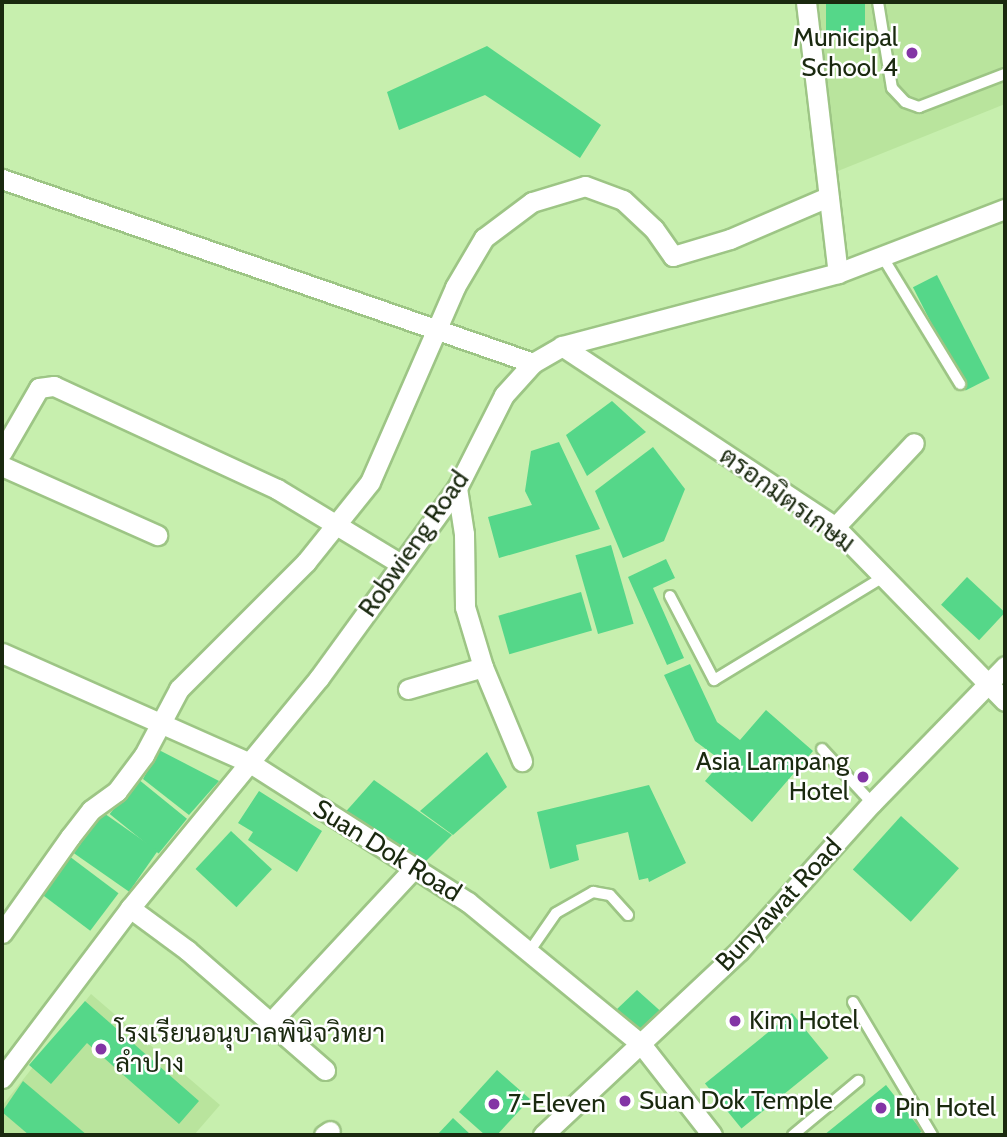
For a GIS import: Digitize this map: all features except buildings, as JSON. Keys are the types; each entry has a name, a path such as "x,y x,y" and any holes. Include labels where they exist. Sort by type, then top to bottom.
{"street":[{"path":"806,2 838,273"},
{"path":"2,180 533,363"},
{"path":"2,933 91,810 117,791 144,755 158,722 179,689 306,562 370,482 439,331 455,287 484,238 532,202 585,186 623,200 654,229 673,256 730,239 828,197"},
{"name":"Robwieng Road","path":"2,1077 130,908 252,764 401,564 457,488 504,395 533,363 562,346 838,273 1005,209"},
{"name":"ตรอกมิตรเกษม","path":"562,346 835,527 886,575 1005,701"},
{"path":"2,452 38,388 54,386 277,489 401,564"},
{"path":"835,527 914,443"},
{"path":"2,466 157,535"},
{"path":"457,488 464,534 465,607 483,667 522,761"},
{"name":"Suan Dok Road","path":"2,653 252,764 468,902 641,1044 712,1135"},
{"name":"Bunyawat Road","path":"543,1135 739,951 872,803 1005,666"},
{"path":"408,689 483,667"},
{"path":"270,1024 414,868"},
{"path":"130,908 187,950 325,1070"}],"lane":[{"path":"878,2 892,88 905,102 919,107 1005,75"},
{"path":"882,256 960,384"},
{"path":"670,596 714,680 886,575"},
{"path":"822,749 872,803"},
{"path":"529,952 556,913 593,892 610,895 628,915"},
{"path":"853,1002 932,1135"},
{"path":"793,1135 858,1081"}],"shaded area":[{"name":"Municipal School 4","path":"813,2 1005,2 1005,104 833,173"},
{"name":"โรงเรียนอนุบาลพินิจวิทยา ลำปาง","path":"91,994 220,1105 194,1135 2,1135 2,1106"}],"place":[{"name":"Municipal School 4","path":"912,53"},
{"name":"Asia Lampang Hotel","path":"863,777"},
{"name":"Kim Hotel","path":"735,1021"},
{"name":"โรงเรียนอนุบาลพินิจวิทยา ลำปาง","path":"101,1049"},
{"name":"Suan Dok Temple","path":"625,1101"},
{"name":"7-Eleven","path":"494,1104"},
{"name":"Pin Hotel","path":"881,1108"}]}
